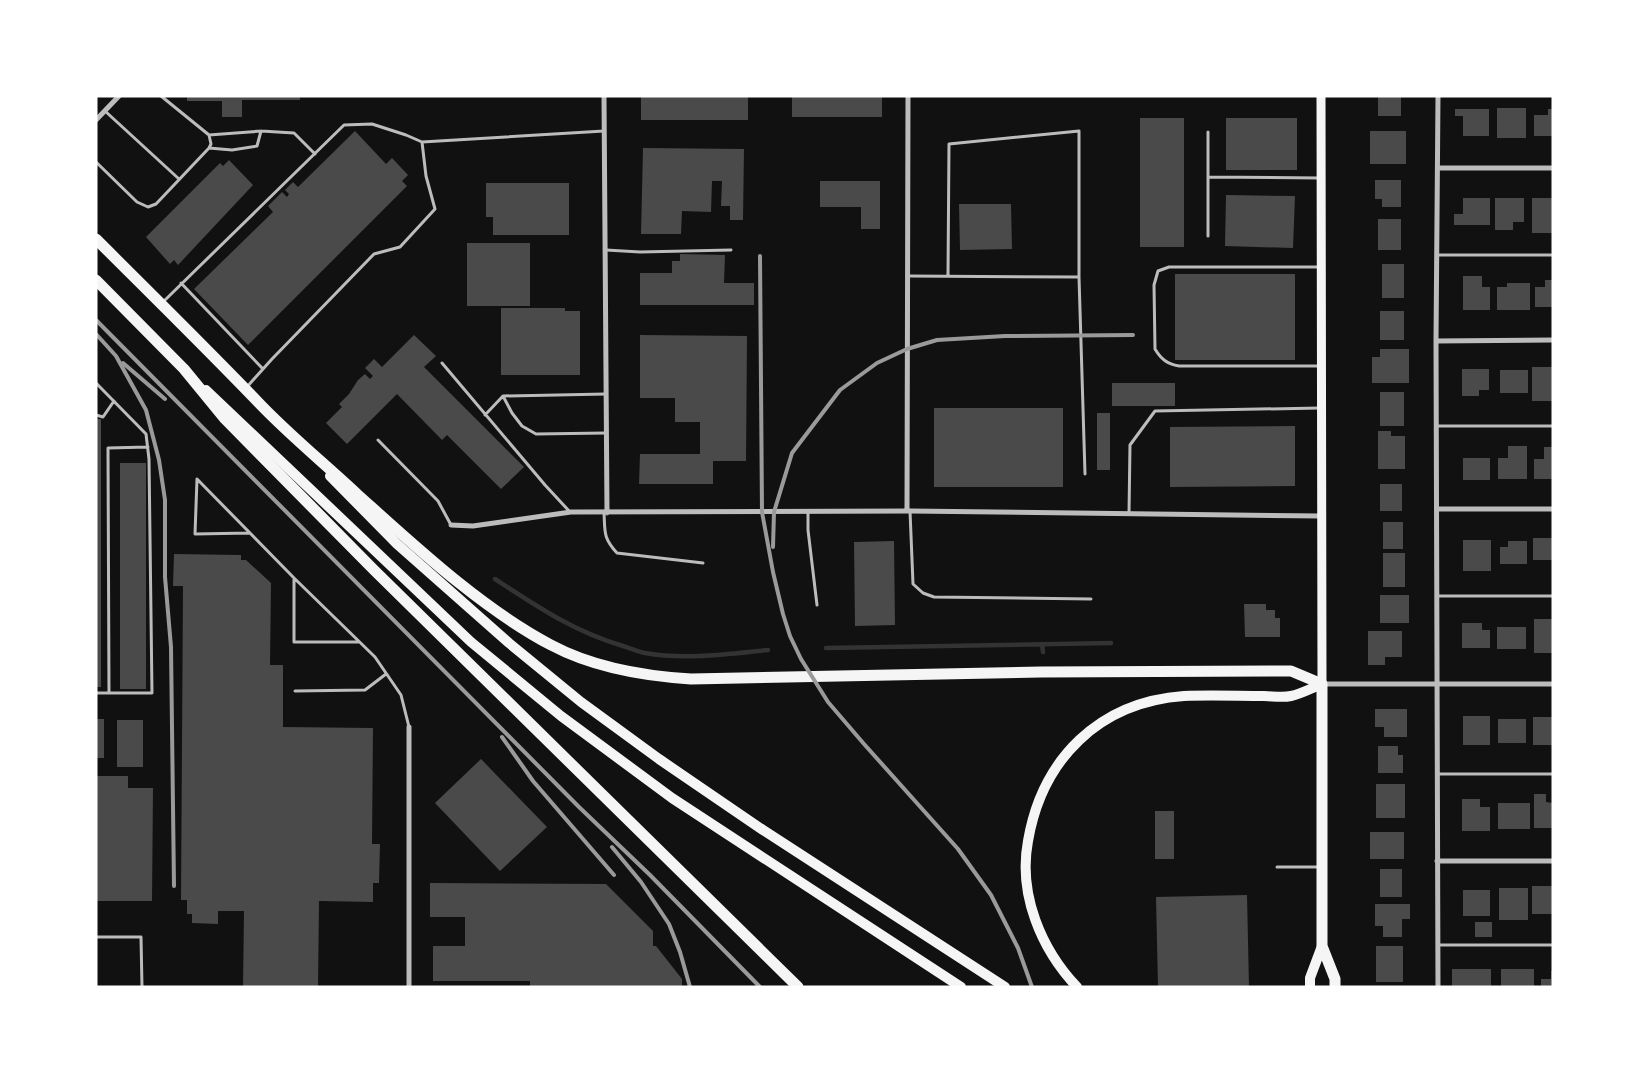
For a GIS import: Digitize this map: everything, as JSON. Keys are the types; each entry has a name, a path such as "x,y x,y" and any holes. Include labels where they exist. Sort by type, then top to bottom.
{"highway":[{"path":"96,239 257,402 407,540 486,603 517,624 552,645 591,662 654,676 691,679 1041,672 1291,671 1322,684 1322,946 1335,979 1335,987"},
{"path":"96,280 184,369 225,419 353,549 798,987"}],"main road":[{"path":"1077,987 1046,945 1035,919 1028,890 1027,844 1030,830 1039,799 1056,766 1081,738 1097,725 1135,706 1163,698 1186,696 1290,696 1322,684 1320,96"},
{"path":"184,369 471,642 576,728 648,781 724,833 962,987"},
{"path":"257,402 397,544 549,677 581,702 658,760 1006,987"},
{"path":"1310,987 1310,978 1322,946"}],"street":[{"path":"96,120 119,96"},
{"path":"604,96 605,512"},
{"path":"908,96 908,511"},
{"path":"1438,96 1436,341 1438,987"},
{"path":"1438,168 1553,168"},
{"path":"1436,341 1553,340"},
{"path":"1437,509 1553,509"},
{"path":"451,525 473,526 571,512 908,511 1321,516"},
{"path":"1322,684 1553,684"},
{"path":"409,727 409,987"},
{"path":"1437,861 1553,860"}],"lane":[{"path":"96,162 137,202 148,207 156,204 211,144 209,135 160,96"},
{"path":"104,111 179,179"},
{"path":"160,304 344,125 372,124 422,142 604,131"},
{"path":"209,135 261,131 294,133 315,154"},
{"path":"209,148 232,150 257,146 261,131"},
{"path":"948,276 949,144 1079,131 1078,277 1085,474"},
{"path":"1208,132 1208,236"},
{"path":"246,389 374,254 400,247 435,209 426,176 422,142"},
{"path":"1208,177 1320,178"},
{"path":"605,250 640,252 730,250"},
{"path":"1437,255 1553,255"},
{"path":"1321,267 1169,267 1158,271 1154,285 1154,349 1160,358 1169,365 1321,366"},
{"path":"907,276 1078,277"},
{"path":"181,284 263,369"},
{"path":"442,362 545,485 571,512"},
{"path":"96,383 146,434 149,459 152,693 96,693"},
{"path":"485,415 503,396 606,394"},
{"path":"503,396 522,426 536,434 606,433"},
{"path":"96,415 103,417 114,401"},
{"path":"1129,514 1130,445 1155,411 1321,408"},
{"path":"1437,426 1553,426"},
{"path":"378,440 438,501 451,525"},
{"path":"109,693 108,448 148,447"},
{"path":"250,533 195,534 197,479 375,657 401,695 409,727"},
{"path":"908,511 913,584 923,593 934,597 1092,599"},
{"path":"605,512 604,531 608,543 617,553 703,563"},
{"path":"808,512 808,530 817,604"},
{"path":"294,578 294,642 360,642"},
{"path":"1437,596 1553,596"},
{"path":"295,691 365,690 386,674"},
{"path":"1437,774 1553,774"},
{"path":"1277,867 1322,867"},
{"path":"96,937 141,937 142,987"},
{"path":"1438,945 1553,945"}],"building":[{"path":"187,96 300,96 300,100 242,100 242,117 222,117 222,101 187,101"},
{"path":"641,96 748,96 748,120 641,120"},
{"path":"792,96 882,96 882,117 792,117"},
{"path":"1401,96 1401,116 1378,116 1378,97"},
{"path":"1497,108 1526,108 1526,138 1497,138"},
{"path":"1455,109 1489,109 1489,136 1463,136 1463,116 1455,116"},
{"path":"1548,109 1553,109 1553,136 1534,136 1534,115 1548,115"},
{"path":"1140,118 1184,118 1184,247 1140,247"},
{"path":"1226,118 1297,118 1297,170 1226,170"},
{"path":"355,131 386,164 392,158 408,175 402,181 407,186 248,345 194,289 273,212 268,206 282,192 287,197 289,194 285,190 293,182 298,187"},
{"path":"1370,131 1406,131 1406,164 1370,164"},
{"path":"643,148 744,149 743,220 730,220 730,206 721,206 722,181 712,181 711,212 682,211 681,234 641,234"},
{"path":"229,160 253,185 178,265 174,260 170,264 146,237 220,163 223,166"},
{"path":"1375,180 1401,180 1401,207 1382,207 1382,199 1375,199"},
{"path":"820,181 880,181 880,229 861,229 861,207 820,207"},
{"path":"486,183 569,183 569,235 493,235 493,217 486,217"},
{"path":"1226,195 1295,196 1293,248 1225,246"},
{"path":"1463,198 1490,198 1490,225 1454,225 1454,214 1463,214"},
{"path":"1495,198 1524,198 1524,222 1513,222 1513,230 1495,230"},
{"path":"1532,198 1553,198 1553,233 1532,233"},
{"path":"959,204 1011,204 1012,249 960,250"},
{"path":"1378,219 1401,219 1401,250 1378,250"},
{"path":"467,243 530,243 530,306 467,306"},
{"path":"680,254 725,255 724,283 754,283 754,305 640,305 640,273 672,273 672,261 680,261"},
{"path":"1382,264 1404,264 1404,298 1382,298"},
{"path":"1175,274 1295,274 1295,360 1175,360"},
{"path":"1463,276 1482,276 1482,287 1490,287 1490,310 1463,310"},
{"path":"1545,280 1553,280 1553,307 1535,307 1535,287 1545,287"},
{"path":"1507,283 1530,283 1530,310 1497,310 1497,287 1507,287"},
{"path":"501,308 565,308 565,311 580,311 580,375 501,375"},
{"path":"1380,311 1404,311 1404,340 1380,340"},
{"path":"414,335 436,356 424,367 524,467 501,489 447,435 442,440 397,394 347,444 326,423 342,407 339,404 349,394 358,380 365,374 370,379 373,376 365,368 374,359 382,367"},
{"path":"640,335 747,336 746,461 713,461 713,484 639,484 640,454 700,454 700,422 675,422 675,398 640,398"},
{"path":"1380,349 1409,349 1409,383 1372,383 1372,357 1380,357"},
{"path":"1532,367 1553,367 1553,401 1532,401"},
{"path":"1462,369 1489,369 1489,390 1479,390 1479,396 1462,396"},
{"path":"1500,370 1528,370 1528,393 1500,393"},
{"path":"1112,383 1175,383 1175,406 1112,406"},
{"path":"1380,392 1404,392 1404,426 1380,426"},
{"path":"934,408 1063,408 1063,487 934,487"},
{"path":"1097,413 1110,413 1110,470 1097,470"},
{"path":"96,419 101,419 101,687 96,687"},
{"path":"1295,426 1295,486 1170,487 1170,427"},
{"path":"1378,431 1391,431 1391,436 1405,436 1405,469 1378,469"},
{"path":"1508,446 1527,446 1527,479 1498,479 1498,458 1508,458"},
{"path":"1544,447 1553,447 1553,479 1534,479 1534,459 1544,459"},
{"path":"1463,458 1490,458 1490,480 1463,480"},
{"path":"120,463 146,463 146,689 120,689"},
{"path":"1380,484 1402,484 1402,511 1380,511"},
{"path":"1383,522 1403,522 1403,549 1383,549"},
{"path":"1533,538 1553,538 1553,560 1533,560"},
{"path":"1463,540 1491,540 1491,571 1463,571"},
{"path":"894,541 895,625 855,626 854,542"},
{"path":"1508,541 1527,541 1527,564 1500,564 1500,547 1508,547"},
{"path":"1383,553 1405,553 1405,587 1383,587"},
{"path":"174,554 241,555 241,560 246,560 271,583 270,665 283,665 283,727 373,728 372,844 380,844 379,883 373,883 373,902 319,901 318,987 243,987 244,911 218,911 218,924 192,923 192,914 187,914 187,900 181,900 183,586 173,586"},
{"path":"1380,595 1409,595 1409,623 1380,623"},
{"path":"1244,604 1266,604 1266,610 1275,610 1275,618 1280,618 1280,637 1245,637"},
{"path":"1534,619 1553,619 1553,653 1534,653"},
{"path":"1462,623 1482,623 1482,630 1490,630 1490,648 1462,648"},
{"path":"1497,627 1526,627 1526,649 1497,649"},
{"path":"1368,631 1402,631 1402,657 1385,657 1385,665 1368,665"},
{"path":"1375,709 1407,709 1407,737 1384,737 1384,727 1375,727"},
{"path":"1463,716 1490,716 1490,745 1463,745"},
{"path":"1533,717 1553,717 1553,745 1533,745"},
{"path":"96,719 104,719 104,758 96,758"},
{"path":"1498,719 1526,719 1526,743 1498,743"},
{"path":"117,720 143,720 143,767 117,767"},
{"path":"1378,746 1398,746 1398,755 1403,755 1403,773 1378,773"},
{"path":"481,759 547,827 500,871 435,803"},
{"path":"96,776 128,776 128,788 153,788 152,901 96,901"},
{"path":"1376,784 1405,784 1405,818 1376,818"},
{"path":"1534,794 1546,794 1546,802 1553,803 1553,828 1534,828"},
{"path":"1462,799 1480,799 1480,807 1490,807 1490,831 1462,831"},
{"path":"1498,803 1530,803 1530,829 1498,829"},
{"path":"1155,811 1174,811 1174,859 1155,859"},
{"path":"1370,832 1404,832 1404,859 1370,859"},
{"path":"1380,869 1402,869 1402,897 1380,897"},
{"path":"430,883 606,884 653,931 653,946 656,946 682,979 682,987 530,987 530,981 433,981 433,946 465,946 465,917 430,917"},
{"path":"1532,886 1553,886 1553,914 1532,914"},
{"path":"1499,888 1528,888 1528,920 1499,920"},
{"path":"1463,890 1490,890 1490,916 1463,916"},
{"path":"1247,895 1249,987 1158,987 1156,897"},
{"path":"1375,904 1410,904 1410,919 1402,919 1402,937 1383,937 1383,926 1375,926"},
{"path":"1475,922 1492,922 1492,937 1475,937"},
{"path":"1376,946 1403,946 1403,982 1376,982"},
{"path":"1452,969 1491,969 1491,987 1452,987"},
{"path":"1501,969 1534,969 1534,987 1501,987"},
{"path":"1551,971 1553,971 1553,987 1541,987 1541,979 1551,979"}],"waterway":[{"path":"495,579 541,609 572,626 605,640 642,652 660,655 691,656 768,650"},
{"path":"826,648 1111,643"},
{"path":"1042,644 1043,652"}],"railway":[{"path":"760,256 762,512 773,572 790,636 801,659 828,702 958,849 991,895 1018,948 1032,987"},
{"path":"96,320 760,987"},
{"path":"96,334 116,356 146,410 159,460 165,500 165,577 171,647 174,886"},
{"path":"773,547 774,512 792,453 840,390 877,363 907,349 937,340 1005,336 1133,335"},
{"path":"123,363 165,399"},
{"path":"502,737 533,781 614,875"},
{"path":"612,847 641,882 669,924 680,952 690,987"}]}
